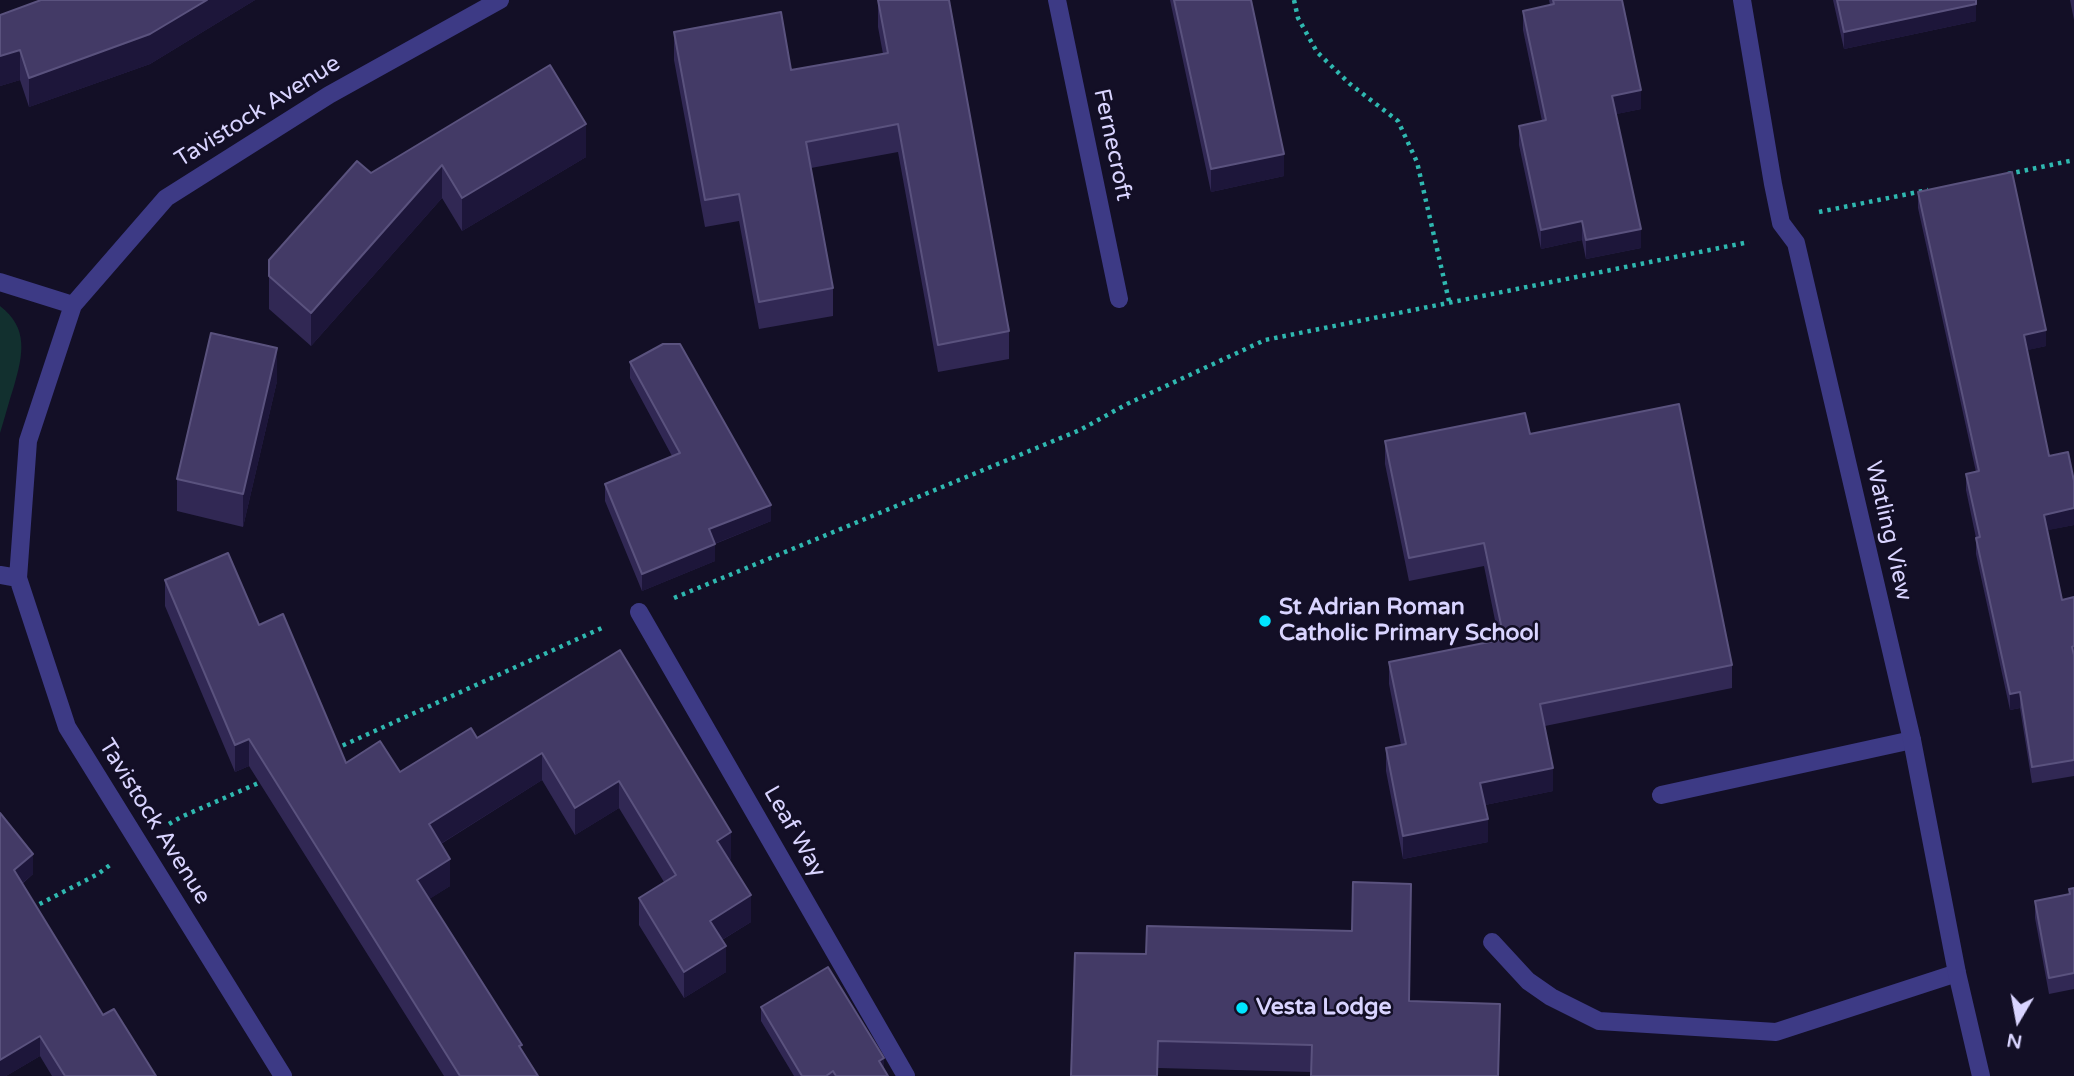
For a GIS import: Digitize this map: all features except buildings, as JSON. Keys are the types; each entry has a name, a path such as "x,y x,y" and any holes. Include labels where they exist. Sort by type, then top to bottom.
{"street":[{"name":"Tavistock Avenue","path":"283,1076 67,727 9,576 28,440 73,305 166,198 328,95 500,0"},
{"name":"Fernecroft","path":"1057,0 1119,299"},
{"name":"Watling View","path":"1742,0 1781,223 1796,243 1912,740 1956,972 1981,1076"},
{"path":"0,282 73,305"},
{"name":"Leaf Way","path":"639,612 906,1076"},
{"path":"1661,795 1912,740"},
{"path":"1492,942 1528,981 1550,997 1599,1021 1776,1032 1956,972"}],"path":[{"path":"1294,0 1298,18 1317,52 1350,84 1398,121 1417,162 1450,301"},
{"path":"1995,176 2074,160"},
{"path":"1812,214 1930,190"},
{"path":"325,753 639,612 1080,430 1127,404 1265,340 1754,241"},
{"path":"24,911 98,874 181,817 265,780"}],"green space":[{"path":"0,306 16,323 20,333 21,353 0,433"}],"place":[{"name":"St Adrian Roman Catholic Primary School","path":"1265,621"},
{"name":"Vesta Lodge","path":"1242,1008"}]}
